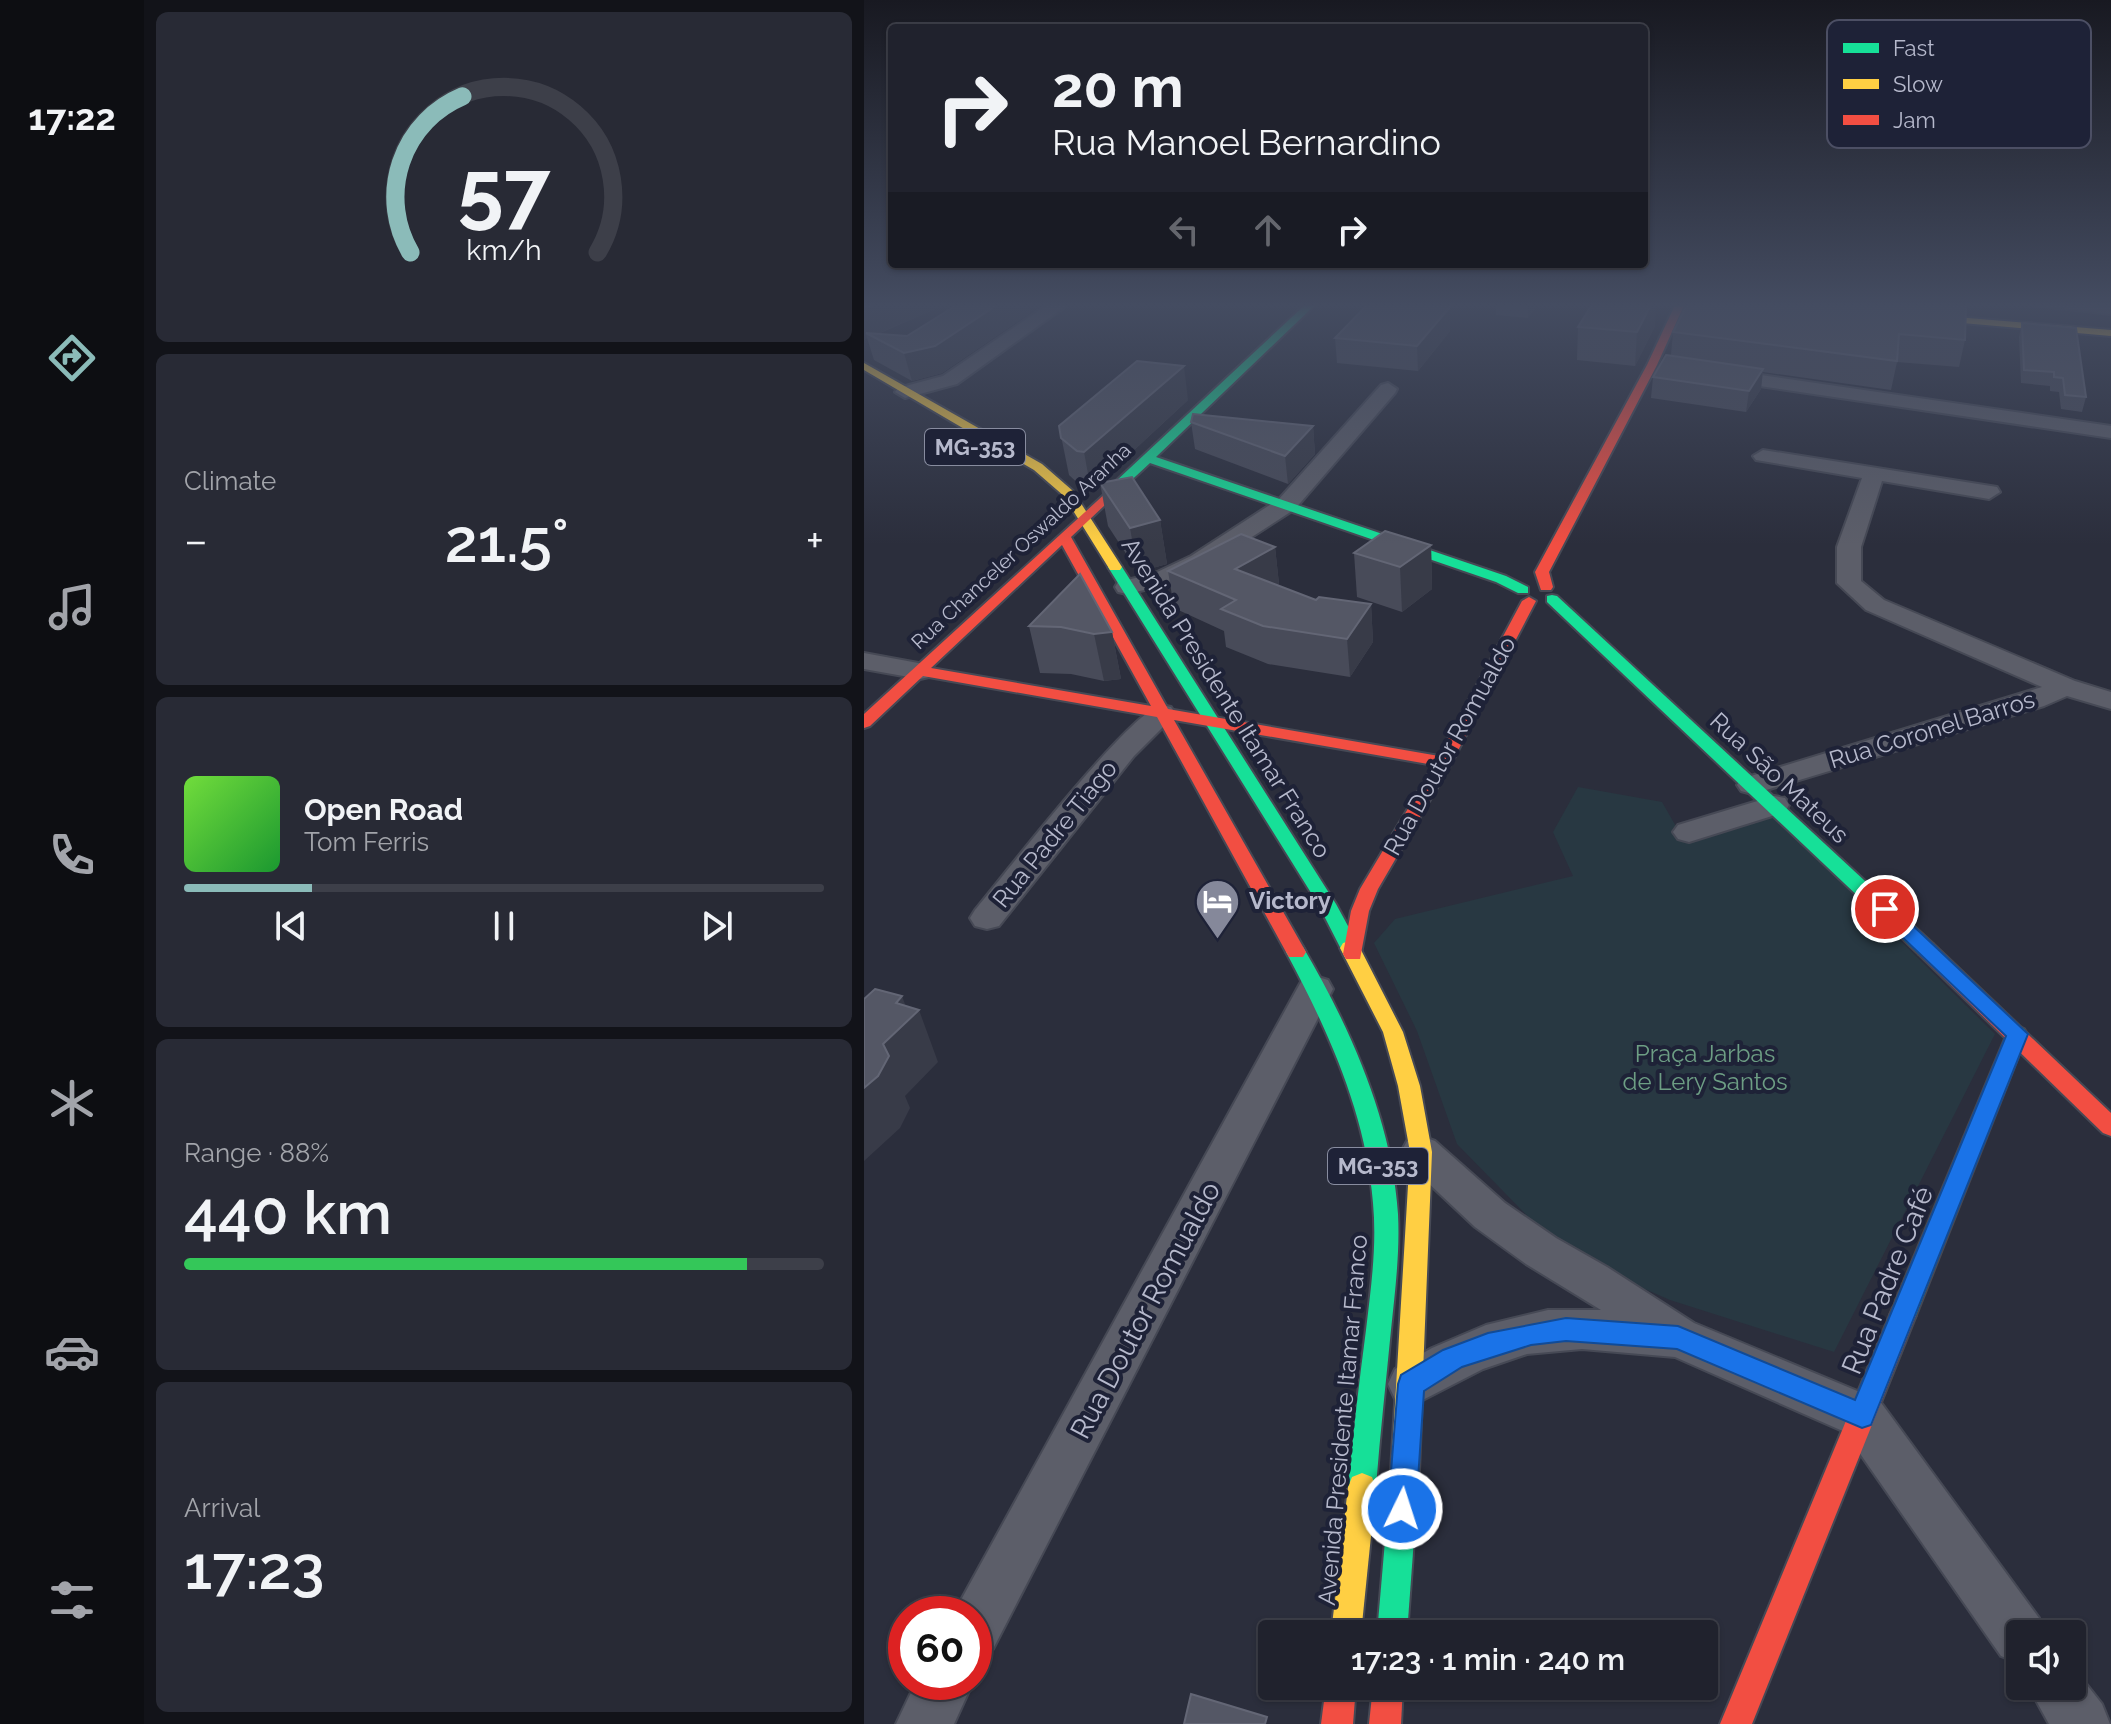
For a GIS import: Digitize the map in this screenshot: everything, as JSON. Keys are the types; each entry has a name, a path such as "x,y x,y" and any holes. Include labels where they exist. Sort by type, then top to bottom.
{"main road":[{"name":"Avenida Presidente Itamar Franco","path":"892,383 1038,467 1069,494 1327,904 1393,1032 1409,1086 1421,1152 1411,1384 1393,1620"},
{"name":"Rua Chanceler Oswaldo Aranha","path":"864,723 1062,529 1084,517 1227,383"},
{"path":"1147,458 1501,579 1526,595 1546,586 1651,383"},
{"name":"MG-353","path":"864,384 990,457 1020,479"},
{"name":"Avenida Presidente Itamar Franco","path":"1062,529 1064,538 1315,989 1374,1145 1385,1200 1386,1254 1347,1620"},
{"path":"1501,579 1546,586"},
{"name":"Rua São Mateus","path":"1546,586 2111,1127"},
{"name":"Rua Doutor Romualdo","path":"1353,954 1360,911 1369,889 1444,762 1526,595"},
{"path":"920,671 1444,762"},
{"path":"1181,744 1214,723"},
{"name":"Rua Padre Café","path":"1736,1724 2017,1034"},
{"path":"1337,1724 1340,1700"},
{"path":"1385,1724 1387,1700"}],"street":[{"path":"905,392 937,383"},
{"path":"1777,383 2111,432"},
{"path":"1127,587 1161,579 1199,561 1287,504 1388,389"},
{"path":"1763,456 1989,492"},
{"path":"1874,474 1849,547 1849,583 1875,605 2065,687 2111,701"},
{"path":"864,661 920,671"},
{"name":"Rua Coronel Barros","path":"1763,795 2065,687"},
{"name":"Rua Padre Tiago","path":"987,918 1124,750 1161,713"},
{"name":"Rua Padre Tiago","path":"1124,750 1146,742 1181,744"},
{"path":"1689,832 1763,795"},
{"path":"1327,904 1369,889"},
{"name":"Rua Doutor Romualdo","path":"992,1596 1315,989"},
{"path":"1421,1152 1490,1215 1678,1337 1862,1416 2008,1620"},
{"path":"1411,1384 1453,1359 1488,1345 1531,1334 1566,1329 1678,1337"},
{"path":"924,1724 937,1700"},
{"path":"2065,1700 2082,1724"}],"green space":[{"name":"Praça Jarbas de Lery Santos","path":"1578,787 1662,802 1685,842 1775,817 1995,1034 1834,1352 1670,1300 1597,1268 1551,1240 1457,1144 1417,1031 1374,943 1395,919 1573,876 1553,832"}],"building":[{"path":"1110,383 1164,383 1084,452 1077,451 1061,438 1059,426"},
{"path":"1697,383 1754,383 1749,391"},
{"path":"2064,383 2084,383 2086,397 2065,395"},
{"path":"1193,414 1313,426 1285,456 1191,422"},
{"path":"1132,477 1160,520 1130,528 1100,483"},
{"path":"1385,531 1431,545 1400,567 1354,553"},
{"path":"1241,534 1275,547 1235,569 1316,600 1319,597 1371,604 1347,639 1263,626 1221,609 1236,600 1168,571"},
{"path":"1080,574 1112,632 1094,634 1061,627 1029,626"},
{"path":"875,989 902,996 896,1003 919,1010 883,1044 889,1056 878,1076 864,1088 864,999"},
{"path":"1191,1694 1267,1717 1265,1724 1184,1724"}],"traffic: fast":[{"path":"1119,485 1227,383"},
{"path":"1147,458 1501,579 1523,590"},
{"path":"1115,567 1327,904 1350,948"},
{"path":"1552,599 1926,949"},
{"path":"1296,952 1326,1010 1353,1073 1374,1138 1385,1202 1385,1263 1362,1487"},
{"path":"1903,1315 2017,1034"},
{"path":"1393,1620 1405,1471"}],"traffic: slow":[{"path":"894,383 1038,467 1069,494 1115,567"},
{"path":"1350,948 1393,1032 1409,1086 1421,1152 1405,1471"},
{"path":"1348,1620 1362,1487"}],"traffic: jam":[{"path":"1546,587 1542,572 1642,383"},
{"path":"864,723 1119,485"},
{"path":"1064,537 1296,952"},
{"path":"1353,954 1360,911 1369,889 1444,762 1529,601"},
{"path":"920,671 1444,762"},
{"path":"1926,949 2111,1127"},
{"path":"1736,1724 1903,1315"},
{"path":"1337,1724 1340,1700"},
{"path":"1385,1724 1387,1700"}],"place":[{"name":"Victory","path":"1218,940"}],"route":[{"path":"1402,1509 1411,1384 1453,1359 1488,1345 1531,1334 1566,1329 1678,1337 1862,1416 2017,1034 1885,909"}]}
